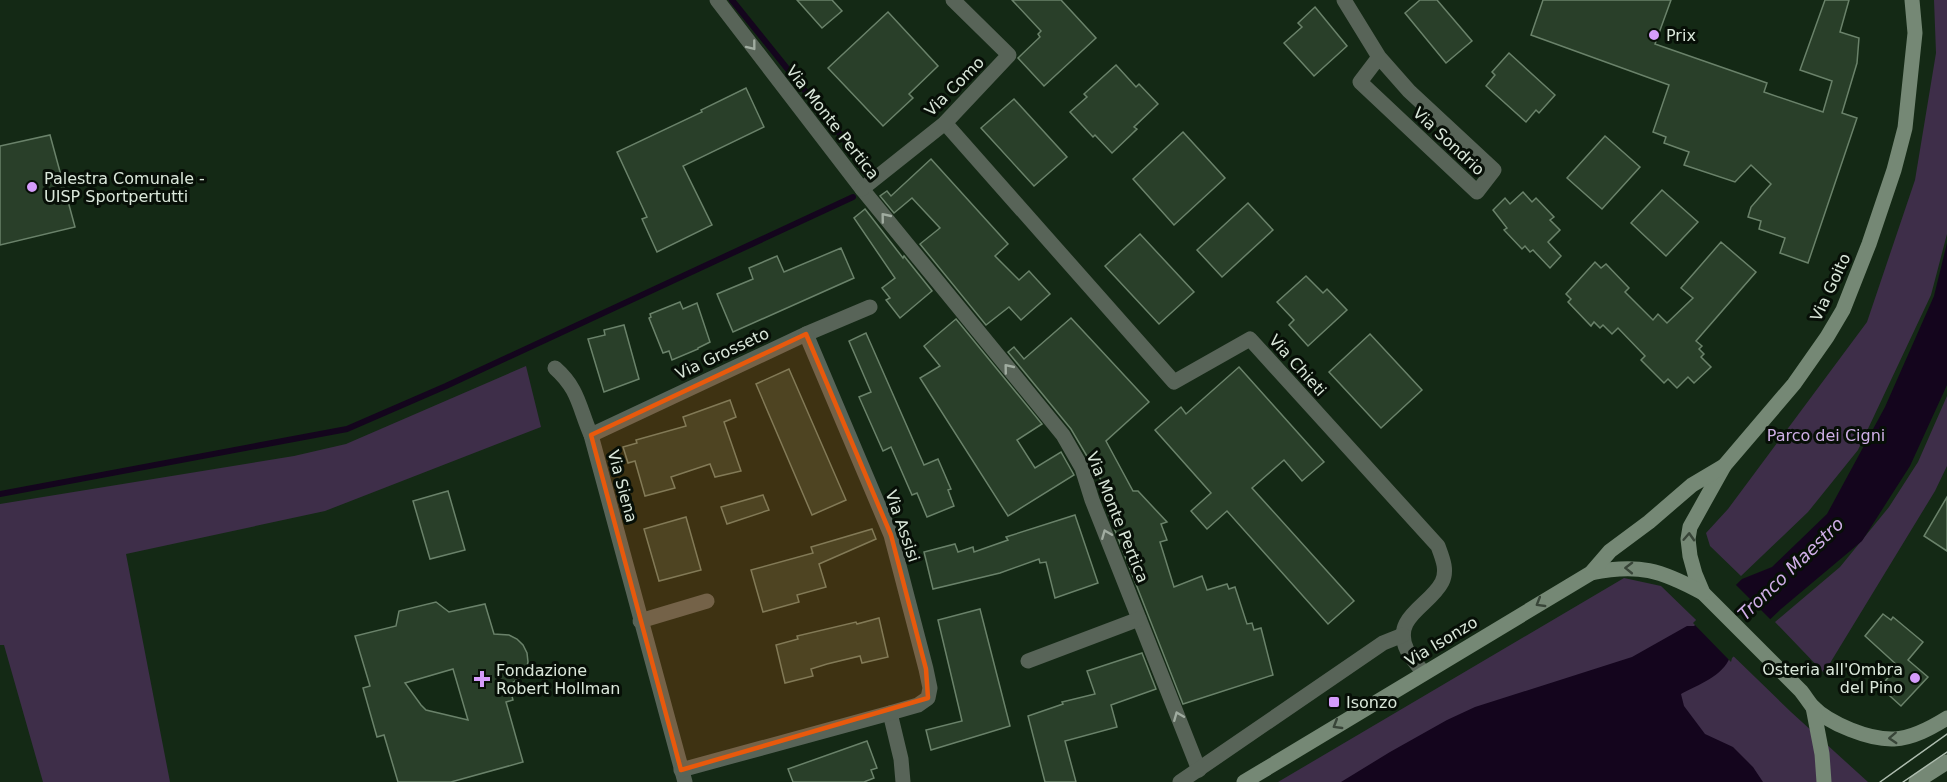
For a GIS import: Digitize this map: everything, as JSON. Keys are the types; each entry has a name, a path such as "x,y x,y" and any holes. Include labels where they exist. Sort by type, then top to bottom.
{"main road":[{"name":"Via Goito","path":"1649,522 1692,485 1724,466 1794,384 1843,310 1856,280 1894,170 1905,128 1915,33 1912,0"},
{"path":"1703,593 1689,556 1688,539 1690,527 1724,466"},
{"name":"Via Isonzo","path":"1244,782 1591,573 1610,551 1649,522"},
{"path":"1591,573 1616,568 1637,568 1680,580 1703,593 1801,691 1813,707 1842,727 1878,738 1896,739 1916,734 1947,718"},
{"path":"1813,707 1822,754 1824,782"},
{"path":"1916,782 1947,762"}],"street":[{"name":"Via Monte Pertica","path":"717,0 862,189 1063,435 1082,468 1092,500 1199,770"},
{"name":"Via Como","path":"862,189 945,123 1009,55 953,0"},
{"name":"Via Sondrio","path":"1344,0 1379,57 1409,92 1494,170 1477,192 1360,82 1379,57"},
{"name":"Via Chieti","path":"945,123 1174,382 1250,339 1438,546 1445,565 1443,581 1404,624 1403,635"},
{"name":"Via Grosseto","path":"591,435 870,306"},
{"name":"Via Assisi","path":"683,776 918,705 928,698 930,688 926,669 891,535 806,334"},
{"name":"Via Siena","path":"555,368 567,379 575,391 591,435 683,776"},
{"path":"640,621 707,601"},
{"path":"1028,661 1139,619"},
{"path":"1180,782 1383,643 1403,635 1408,652 1424,673"},
{"path":"890,713 901,759 903,782"}],"highlighted area":[{"path":"806,334 891,535 926,669 928,698 681,770 591,435"}],"green space":[{"name":"Parco dei Cigni","path":"1934,0 1947,0 1947,234 1931,295 1858,450 1808,512 1741,576 1710,546 1706,533 1728,509 1867,322 1915,180 1936,53"},
{"path":"526,366 541,427 325,511 126,554 170,782 43,782 4,645 0,645 0,504 294,456 346,444"},
{"path":"1947,396 1947,466 1935,491 1824,673 1775,622 1840,567 1889,507 1918,462"},
{"path":"1624,578 1661,586 1791,712 1868,782 1278,782"}],"water":[{"name":"Tronco Maestro","path":"1947,243 1947,385 1910,466 1862,541 1781,609 1730,657 1722,670 1681,694 1684,706 1705,734 1733,747 1753,767 1763,782 1341,782 1447,720 1475,707 1632,657 1687,626 1694,626 1742,579 1772,567 1827,514 1885,407 1934,296"}],"pier":[{"path":"1734,583 1772,621 1732,658 1731,662 1693,623"}],"building":[{"path":"797,0 832,0 842,11 822,28"},
{"path":"1012,0 1061,0 1096,38 1044,86 1018,58 1040,37 1038,34 1041,31"},
{"path":"1420,0 1437,0 1472,41 1446,63 1405,13"},
{"path":"1543,0 1671,0 1655,44 1767,83 1764,92 1823,112 1832,81 1800,70 1825,0 1849,0 1840,32 1859,38 1857,63 1842,113 1857,118 1808,263 1780,253 1785,238 1759,229 1761,221 1748,217 1751,207 1771,184 1751,165 1735,182 1684,165 1689,152 1664,143 1666,137 1653,132 1669,85 1531,35"},
{"path":"1315,7 1347,46 1314,76 1284,43 1302,27 1298,23"},
{"path":"888,12 938,66 909,94 913,98 883,126 828,68"},
{"path":"1509,53 1555,95 1539,113 1536,110 1526,122 1486,86 1495,75 1492,72"},
{"path":"1116,65 1136,87 1139,84 1158,104 1134,127 1137,129 1112,153 1095,135 1093,137 1070,112 1087,97 1084,94"},
{"path":"746,88 764,127 683,166 712,225 657,252 642,219 647,217 617,152 702,112 701,110"},
{"path":"1014,99 1067,157 1034,186 981,128"},
{"path":"1183,132 1225,178 1174,225 1133,179"},
{"name":"Palestra Comunale - UISP Sportpertutti","path":"50,135 75,227 0,245 0,146"},
{"path":"1605,136 1640,167 1602,209 1567,178"},
{"path":"931,159 1008,244 995,256 1019,280 1029,271 1050,294 1021,320 1009,307 986,325 920,244 940,228 912,198 894,213 880,196 887,191 891,196"},
{"path":"1662,190 1698,222 1666,256 1631,223"},
{"path":"1523,192 1532,202 1536,198 1554,217 1550,220 1560,230 1548,242 1561,256 1550,268 1533,250 1530,252 1525,246 1522,249 1504,230 1507,228 1493,210 1505,198 1510,204"},
{"path":"1248,203 1273,230 1222,277 1197,250"},
{"path":"865,209 932,291 900,318 886,300 890,298 882,288 895,278 854,218"},
{"path":"1140,234 1194,292 1159,324 1105,266"},
{"path":"1721,242 1756,272 1696,341 1702,346 1699,349 1704,354 1701,357 1711,367 1694,383 1688,377 1677,388 1668,379 1664,383 1641,360 1645,356 1618,328 1612,334 1603,325 1600,328 1594,322 1591,326 1568,302 1571,299 1566,294 1595,262 1601,268 1606,264 1629,288 1625,292 1653,320 1658,314 1667,323 1693,298 1681,288"},
{"path":"841,248 854,278 733,332 717,294 753,279 749,268 777,256 784,272"},
{"path":"1306,276 1323,293 1327,289 1347,310 1308,346 1289,325 1294,320 1277,302"},
{"path":"680,302 683,309 697,303 710,342 672,360 669,351 663,353 649,318 650,314"},
{"path":"1071,318 1149,402 1106,441 1133,491 1138,491 1167,522 1161,524 1167,540 1160,542 1174,587 1202,576 1207,590 1227,584 1229,589 1235,587 1247,624 1252,623 1254,630 1261,628 1273,675 1183,704 1105,505 1114,502 1071,429 1008,352 1014,347 1024,359"},
{"path":"956,319 1042,424 1017,440 1035,468 1061,452 1074,475 1008,516 920,378 940,366 924,346"},
{"path":"624,325 639,379 604,392 588,339 605,335 604,330"},
{"path":"866,333 924,465 938,459 951,489 948,490 954,506 927,517 917,493 912,495 891,447 883,451 859,397 871,392 849,341"},
{"path":"1370,334 1422,390 1381,428 1329,372"},
{"path":"1239,367 1324,462 1302,481 1284,460 1252,488 1354,601 1328,624 1227,511 1207,529 1191,511 1211,493 1155,430 1181,407 1186,414"},
{"path":"789,369 846,500 812,515 756,384"},
{"path":"730,400 736,417 724,422 741,471 715,477 710,464 671,477 675,488 645,496 635,461 628,463 623,447 637,443 636,440 686,426 683,417"},
{"path":"448,491 465,550 430,559 413,501"},
{"path":"763,495 769,510 727,524 721,507"},
{"path":"1947,497 1947,551 1924,536"},
{"path":"1075,515 1098,583 1055,598 1046,562 1040,563 1039,559 1000,573 933,589 924,552 955,544 958,552 973,547 974,552 1008,540 1006,537"},
{"path":"686,517 701,570 659,581 644,529"},
{"path":"872,529 876,539 819,564 826,587 797,595 799,602 763,612 751,570 813,553 811,547"},
{"path":"436,602 449,612 485,604 494,634 509,635 523,645 527,653 526,670 521,677 509,685 513,700 506,702 523,762 451,782 398,782 384,735 377,737 363,688 370,686 355,636 396,626 399,611","holes":["453,669 468,720 426,710 405,683"]},
{"path":"980,609 1010,726 931,750 926,730 962,721 938,620"},
{"path":"1883,614 1891,620 1893,617 1923,642 1908,660 1928,677 1901,706 1880,687 1898,666 1865,636"},
{"path":"879,618 888,657 862,663 860,656 827,664 811,669 813,676 785,683 776,645 798,639 797,636"},
{"path":"1142,653 1156,689 1111,705 1117,727 1065,741 1076,782 1045,782 1028,716 1063,704 1062,702 1095,694 1087,671"},
{"path":"867,741 877,768 871,770 874,778 864,782 793,782 788,769"}],"waterway":[{"path":"732,0 847,143"},
{"path":"0,494 347,429 446,386 853,197"}],"tram line":[{"path":"1880,782 1947,734"},
{"path":"1903,782 1947,752"}],"place":[{"name":"Prix","path":"1654,35"},
{"name":"Palestra Comunale - UISP Sportpertutti","path":"32,187"},
{"name":"Osteria all'Ombra del Pino","path":"1915,678"},
{"name":"Fondazione Robert Hollman","path":"482,679"},
{"name":"Isonzo","path":"1334,702"}]}
